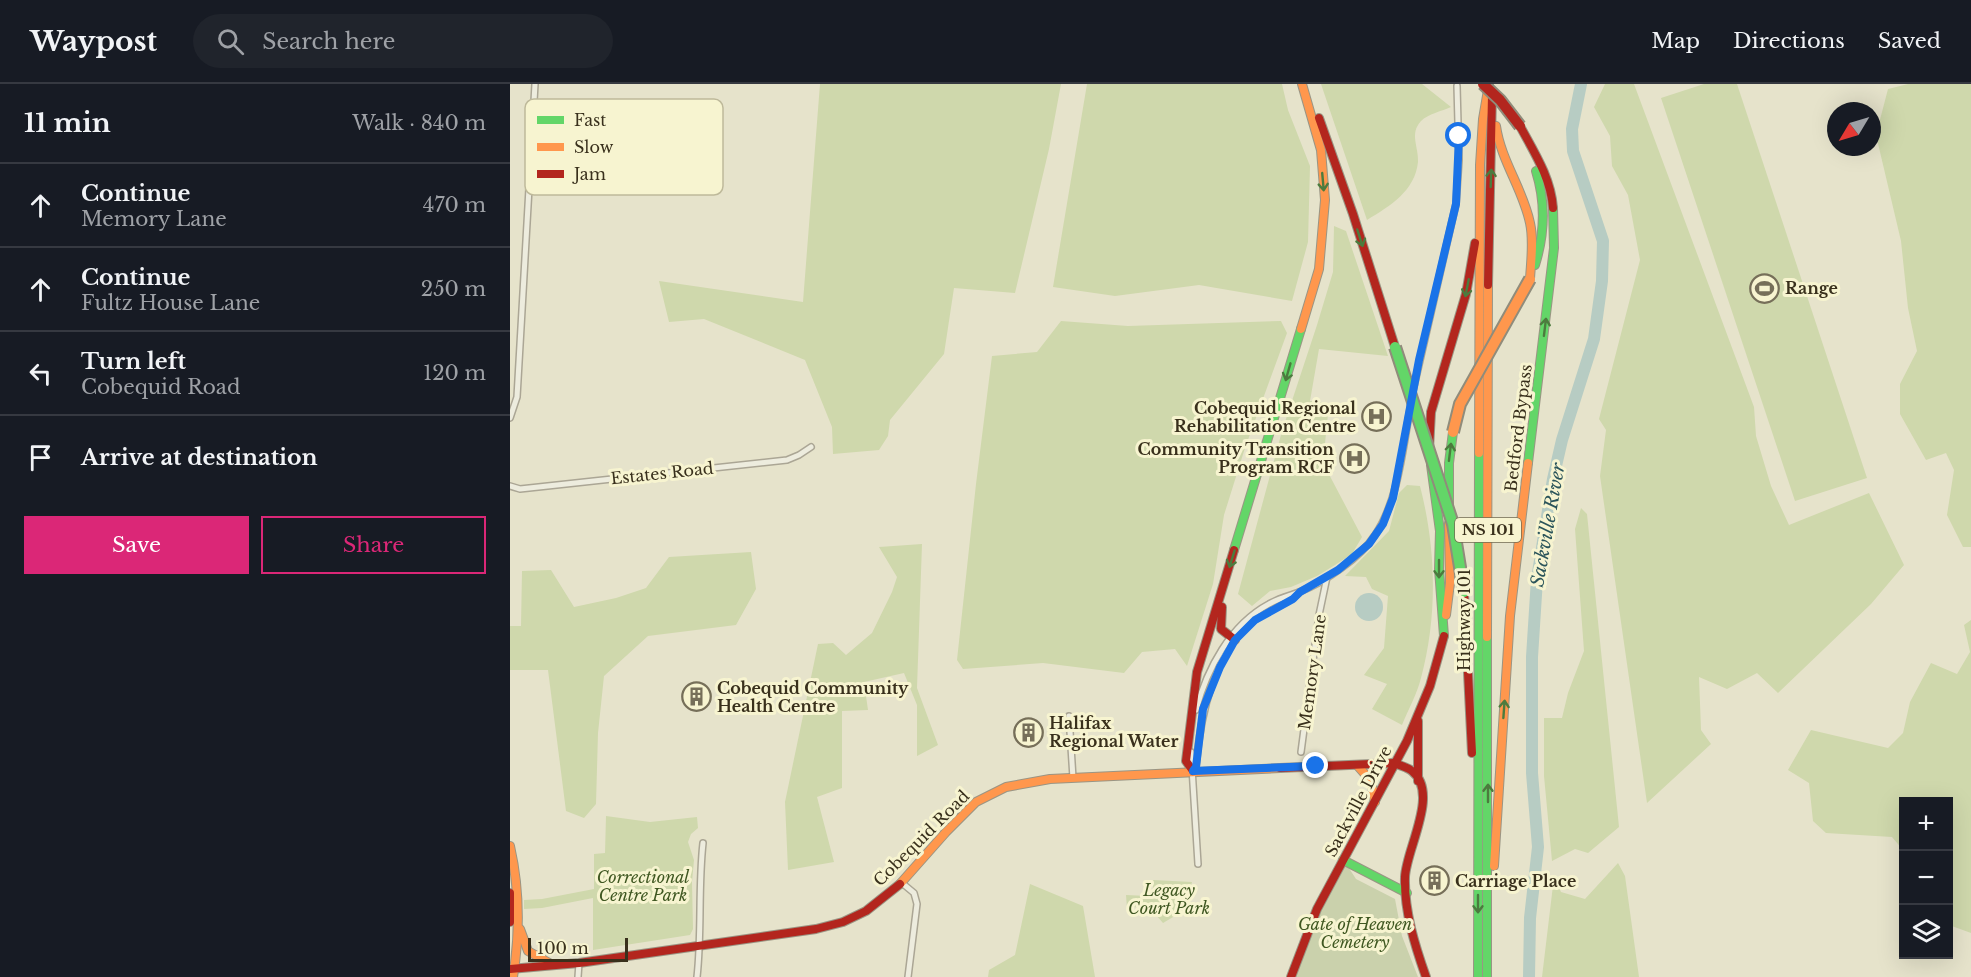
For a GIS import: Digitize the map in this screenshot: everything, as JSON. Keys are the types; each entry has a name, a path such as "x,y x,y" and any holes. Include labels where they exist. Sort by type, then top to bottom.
{"main road":[{"path":"1304,84 1353,214 1453,524 1464,592 1472,747 1478,783"},
{"path":"1193,771 1186,761 1197,672 1319,269 1325,200 1321,150 1304,84"},
{"path":"1489,84 1496,134 1530,222 1532,250 1530,279"},
{"name":"Highway 101","path":"1478,977 1480,210 1482,118 1489,84"},
{"name":"Highway 101","path":"1487,977 1489,84"},
{"name":"Bedford Bypass","path":"1487,977 1510,616 1554,248 1552,195 1539,160 1520,126 1489,84"},
{"path":"1444,636 1450,583 1449,463 1452,432 1460,404 1515,308 1530,279 1539,252 1545,206 1540,182 1520,126"},
{"path":"1444,636 1439,569 1440,531 1429,451 1431,412 1466,294 1480,210"},
{"path":"1225,583 1221,629 1233,639"},
{"name":"Sackville Drive","path":"1291,977 1317,909 1375,804 1418,716 1430,686 1444,636"},
{"path":"1418,716 1418,781 1423,801 1422,813 1406,864 1407,893 1413,931 1426,977"},
{"path":"1395,763 1412,772 1418,781"},
{"name":"Cobequid Road","path":"513,971 816,929 843,922 866,911 902,883 946,832 976,802 1006,787 1050,779 1395,763"},
{"path":"1357,765 1368,774 1374,785 1375,804"},
{"path":"510,846 516,875 513,971"},
{"path":"1343,860 1407,893"},
{"path":"510,893 514,923 528,951 552,965"}],"street":[{"path":"534,99 535,84"},
{"path":"1198,864 1191,738 1197,708 1215,661 1233,639 1240,625 1268,604 1300,592 1327,577 1369,544 1383,524 1393,498 1419,360 1456,204 1459,160 1457,86"},
{"path":"510,418 517,397 529,195"},
{"name":"Estates Road","path":"510,486 520,489 787,460 811,447"},
{"name":"Memory Lane","path":"1301,752 1319,615 1327,577"},
{"path":"1069,716 1072,778"},
{"path":"697,977 703,843"},
{"path":"902,883 914,893 917,904 908,977"},
{"path":"578,977 579,963"}],"green space":[{"path":"820,84 1061,84 1049,149 1015,293 954,288 944,354 890,420 888,436 879,450 833,454 832,427 805,360 704,319 669,322 659,281 803,302"},
{"path":"1087,84 1282,84 1288,110 1310,166 1308,242 1292,301 1199,285 1115,296 1053,287"},
{"path":"1321,84 1422,84 1451,107 1431,115 1417,126 1415,141 1418,162 1412,181 1400,197 1367,220"},
{"path":"1605,84 1634,84 1754,407 1756,436 1771,486 1789,525 1869,493 1904,565 1871,604 1778,693 1757,673 1727,689 1699,677 1701,730 1711,744 1647,803 1600,476 1606,430 1599,419 1640,260 1628,195 1612,166 1610,136 1594,107"},
{"name":"Range","path":"1704,84 1737,84 1867,478 1795,501 1661,98"},
{"path":"1908,84 1971,84 1971,547 1963,547 1947,515 1954,470 1946,453 1926,460 1900,414 1900,384 1917,351 1908,308 1901,241 1881,156 1881,116 1888,89"},
{"path":"1334,226 1346,231 1388,356 1319,349 1310,401 1329,404 1323,463 1362,537 1352,554 1335,565 1291,587 1270,591 1252,606 1238,594 1282,431 1333,272"},
{"path":"1061,321 1128,326 1281,321 1287,333 1245,448 1224,515 1213,584 1187,666 1175,649 1142,652 1124,673 1043,663 963,669 957,660 992,356 1037,352"},
{"path":"1407,485 1420,486 1429,533 1433,582 1430,630 1421,678 1402,725 1372,709 1387,684 1364,675 1384,648 1388,596 1372,589 1366,577 1345,576 1389,531 1399,493"},
{"path":"1581,508 1587,514 1619,827 1588,853 1575,849 1552,861 1544,776 1544,718 1562,718 1568,693 1584,651 1575,529"},
{"path":"922,544 917,688 938,745 917,756 917,705 904,673 864,682 868,710 842,711 842,788 817,797 834,862 788,870 785,802 818,644 833,643 846,655 872,633 897,577 879,547"},
{"path":"751,552 756,589 736,625 648,636 604,676 598,733 596,804 584,818 566,811 548,670 510,670 510,626 521,626 522,571 551,570 574,607 616,598 646,588 669,557"},
{"path":"1971,620 1971,933 1953,926 1953,797 1899,797 1899,845 1892,837 1826,833 1813,821 1809,783 1788,770 1811,730 1888,748 1903,733 1910,702 1931,663 1957,674 1970,652 1964,625"},
{"name":"Correctional Centre Park","path":"606,816 650,822 697,817 698,828 691,834 688,842 694,860 693,929 690,935 593,950 593,898 542,908 524,909 524,900 542,899 594,889 594,854 605,853"},
{"name":"Gate of Heaven Cemetery","path":"1343,859 1356,879 1395,899 1402,936 1418,977 1291,977"},
{"path":"1618,863 1625,876 1639,977 1542,977 1554,877 1561,892 1585,899"},
{"name":"Legacy Court Park","path":"1153,880 1192,882 1185,910 1163,923 1148,909 1127,908 1126,895 1147,896 1147,890 1153,890"},
{"path":"1030,884 1083,906 1095,977 988,977 989,970 1015,955"}],"shaded area":[{"path":"1369,593 1379,597 1383,607 1379,617 1369,621 1359,617 1355,607 1359,597"}],"waterway":[{"name":"Sackville River","path":"1529,977 1530,918 1538,847 1532,773 1532,657 1537,579 1553,479 1562,440 1594,339 1602,281 1603,241 1573,151 1572,129 1581,84"}],"traffic: fast":[{"path":"1535,265 1541,241 1543,218 1536,171"},
{"path":"1528,463 1554,248 1553,208"},
{"path":"1234,550 1301,329"},
{"path":"1395,347 1453,524 1464,592"},
{"path":"1449,507 1449,463 1453,432"},
{"path":"1478,977 1479,453"},
{"path":"1431,465 1440,531 1439,569 1444,636"},
{"path":"1487,637 1487,977"},
{"path":"1343,860 1407,893"}],"traffic: slow":[{"path":"1301,329 1319,269 1325,200 1321,150 1302,84"},
{"path":"1479,453 1480,165 1483,119 1489,84"},
{"path":"1496,126 1502,151 1530,223 1532,244 1530,279"},
{"path":"1453,432 1460,404 1530,279"},
{"path":"1487,637 1488,285"},
{"path":"1494,866 1510,616 1528,463"},
{"path":"1446,615 1450,583 1449,523"},
{"path":"1357,765 1371,781 1375,802"},
{"path":"900,884 976,802 1006,787 1050,779 1280,768"},
{"path":"510,846 516,879 518,912 513,977"},
{"path":"520,929 528,951 551,964"}],"traffic: jam":[{"path":"1483,84 1500,100 1520,126"},
{"path":"1488,285 1492,95"},
{"path":"1319,118 1353,214 1395,347"},
{"path":"1520,126 1545,176 1553,208"},
{"path":"1429,449 1431,412 1466,294 1475,243"},
{"path":"1193,771 1186,761 1197,672 1234,550"},
{"path":"1464,592 1472,753"},
{"path":"1222,607 1221,629 1235,640"},
{"path":"1291,977 1317,909 1407,741 1430,686 1444,636"},
{"path":"1418,721 1418,781"},
{"path":"1280,768 1395,763 1408,768 1420,781 1423,793 1422,807 1407,865 1405,890 1411,928 1426,977"},
{"path":"510,969 579,963 816,929 843,922 866,911 900,884"},
{"path":"510,893 510,922"}],"place":[{"name":"Range","path":"1764,288"},
{"name":"Cobequid Regional Rehabilitation Centre","path":"1377,417"},
{"name":"Community Transition Program RCF","path":"1355,458"},
{"name":"Cobequid Community Health Centre","path":"696,697"},
{"name":"Halifax Regional Water","path":"1028,732"},
{"name":"Carriage Place","path":"1434,881"}],"route":[{"path":"1316,766 1193,771 1196,767 1203,709 1220,667 1235,640 1255,620 1338,570 1369,544 1383,524 1393,498 1419,360 1456,204 1459,136"}]}
